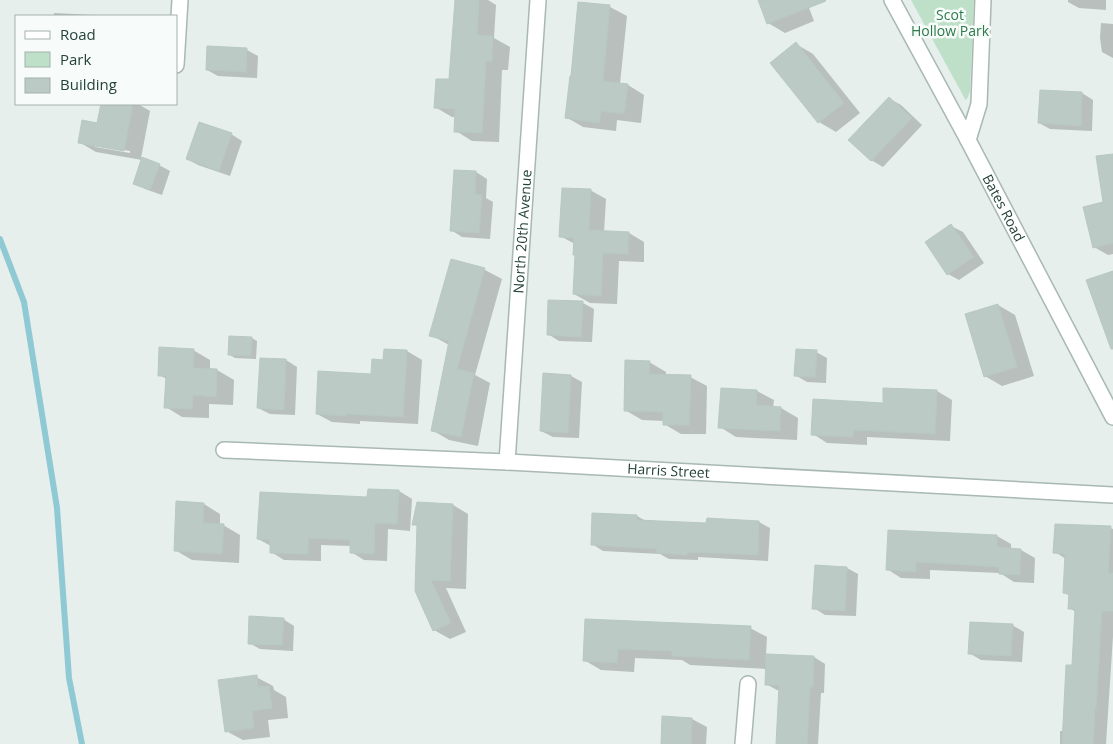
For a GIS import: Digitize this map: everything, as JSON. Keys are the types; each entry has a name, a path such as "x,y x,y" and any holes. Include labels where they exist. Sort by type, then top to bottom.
{"street":[{"path":"178,32 180,0"},
{"name":"North 20th Avenue","path":"506,462 538,0"},
{"name":"Bates Road","path":"892,0 968,140 1113,417"},
{"path":"968,140 979,104 983,0"},
{"name":"Harris Street","path":"224,450 506,462 1113,494"},
{"path":"744,744 748,684"}],"green space":[{"name":"Scot Hollow Park","path":"911,0 974,0 970,91 966,100 965,99"}],"building":[{"path":"455,0 479,0 477,35 493,36 492,61 486,61 482,133 454,132 455,109 434,108 436,79 449,79"},
{"path":"758,0 825,0 826,1 767,24"},
{"path":"578,2 610,5 603,81 628,84 624,114 601,111 599,123 565,118"},
{"path":"796,42 844,103 818,123 770,63"},
{"path":"207,46 247,48 246,72 206,70"},
{"path":"1040,90 1082,92 1081,126 1038,123"},
{"path":"889,97 912,118 871,161 848,140"},
{"path":"101,105 133,105 124,151 78,143 82,120 97,123"},
{"path":"199,122 232,133 219,171 186,159"},
{"path":"1113,154 1113,243 1093,248 1083,207 1103,202 1096,156"},
{"path":"142,157 160,164 150,190 133,184"},
{"path":"454,170 476,171 475,194 482,195 479,233 450,231"},
{"path":"562,188 591,189 589,230 629,232 628,254 603,253 601,296 573,294 574,238 559,237"},
{"path":"951,224 974,257 947,275 925,242"},
{"path":"451,259 485,268 457,369 474,373 461,437 431,431 449,341 429,336"},
{"path":"1113,271 1113,349 1111,349 1086,280"},
{"path":"548,300 583,301 581,337 547,335"},
{"path":"998,304 1017,367 984,377 965,314"},
{"path":"229,336 252,337 251,356 228,355"},
{"path":"159,347 194,349 193,368 217,369 216,397 193,395 192,409 164,408 166,376 158,376"},
{"path":"384,349 407,350 403,417 316,414 318,371 371,374 372,359 383,360"},
{"path":"796,349 817,350 815,377 794,376"},
{"path":"260,358 286,359 284,410 257,408"},
{"path":"625,360 650,361 649,374 691,375 689,425 663,425 663,412 624,411"},
{"path":"543,373 571,375 568,433 540,431"},
{"path":"721,388 757,390 756,405 781,407 780,431 718,428"},
{"path":"883,388 937,390 935,434 853,430 853,437 811,435 813,399 883,403"},
{"path":"368,489 399,490 397,524 375,523 374,554 350,553 350,540 309,538 308,554 270,553 270,540 257,539 260,492 367,497"},
{"path":"176,501 204,503 203,523 224,524 222,554 174,551"},
{"path":"417,502 453,504 450,581 431,580 451,623 433,631 415,591 417,525 412,525"},
{"path":"592,513 637,515 637,520 706,523 707,518 759,521 758,555 687,552 687,555 656,553 657,549 591,545"},
{"path":"1055,524 1111,526 1108,573 1113,573 1113,611 1102,611 1093,744 1062,744 1066,665 1072,665 1075,609 1068,609 1069,594 1063,593 1065,554 1053,553"},
{"path":"888,530 997,535 997,547 1021,549 1020,575 999,574 999,567 916,562 916,572 886,570"},
{"path":"815,565 847,567 845,611 812,609"},
{"path":"249,616 284,618 282,645 248,644"},
{"path":"585,619 751,626 749,660 672,656 672,651 618,649 617,663 583,661"},
{"path":"970,622 1013,624 1011,656 968,654"},
{"path":"766,654 814,656 813,687 810,687 807,744 776,744 779,685 765,685"},
{"path":"257,675 258,687 269,686 272,708 252,711 254,728 225,732 218,680"},
{"path":"662,716 692,718 691,744 661,744"}],"waterway":[{"path":"0,239 24,302 57,508 69,678 82,744"}]}
